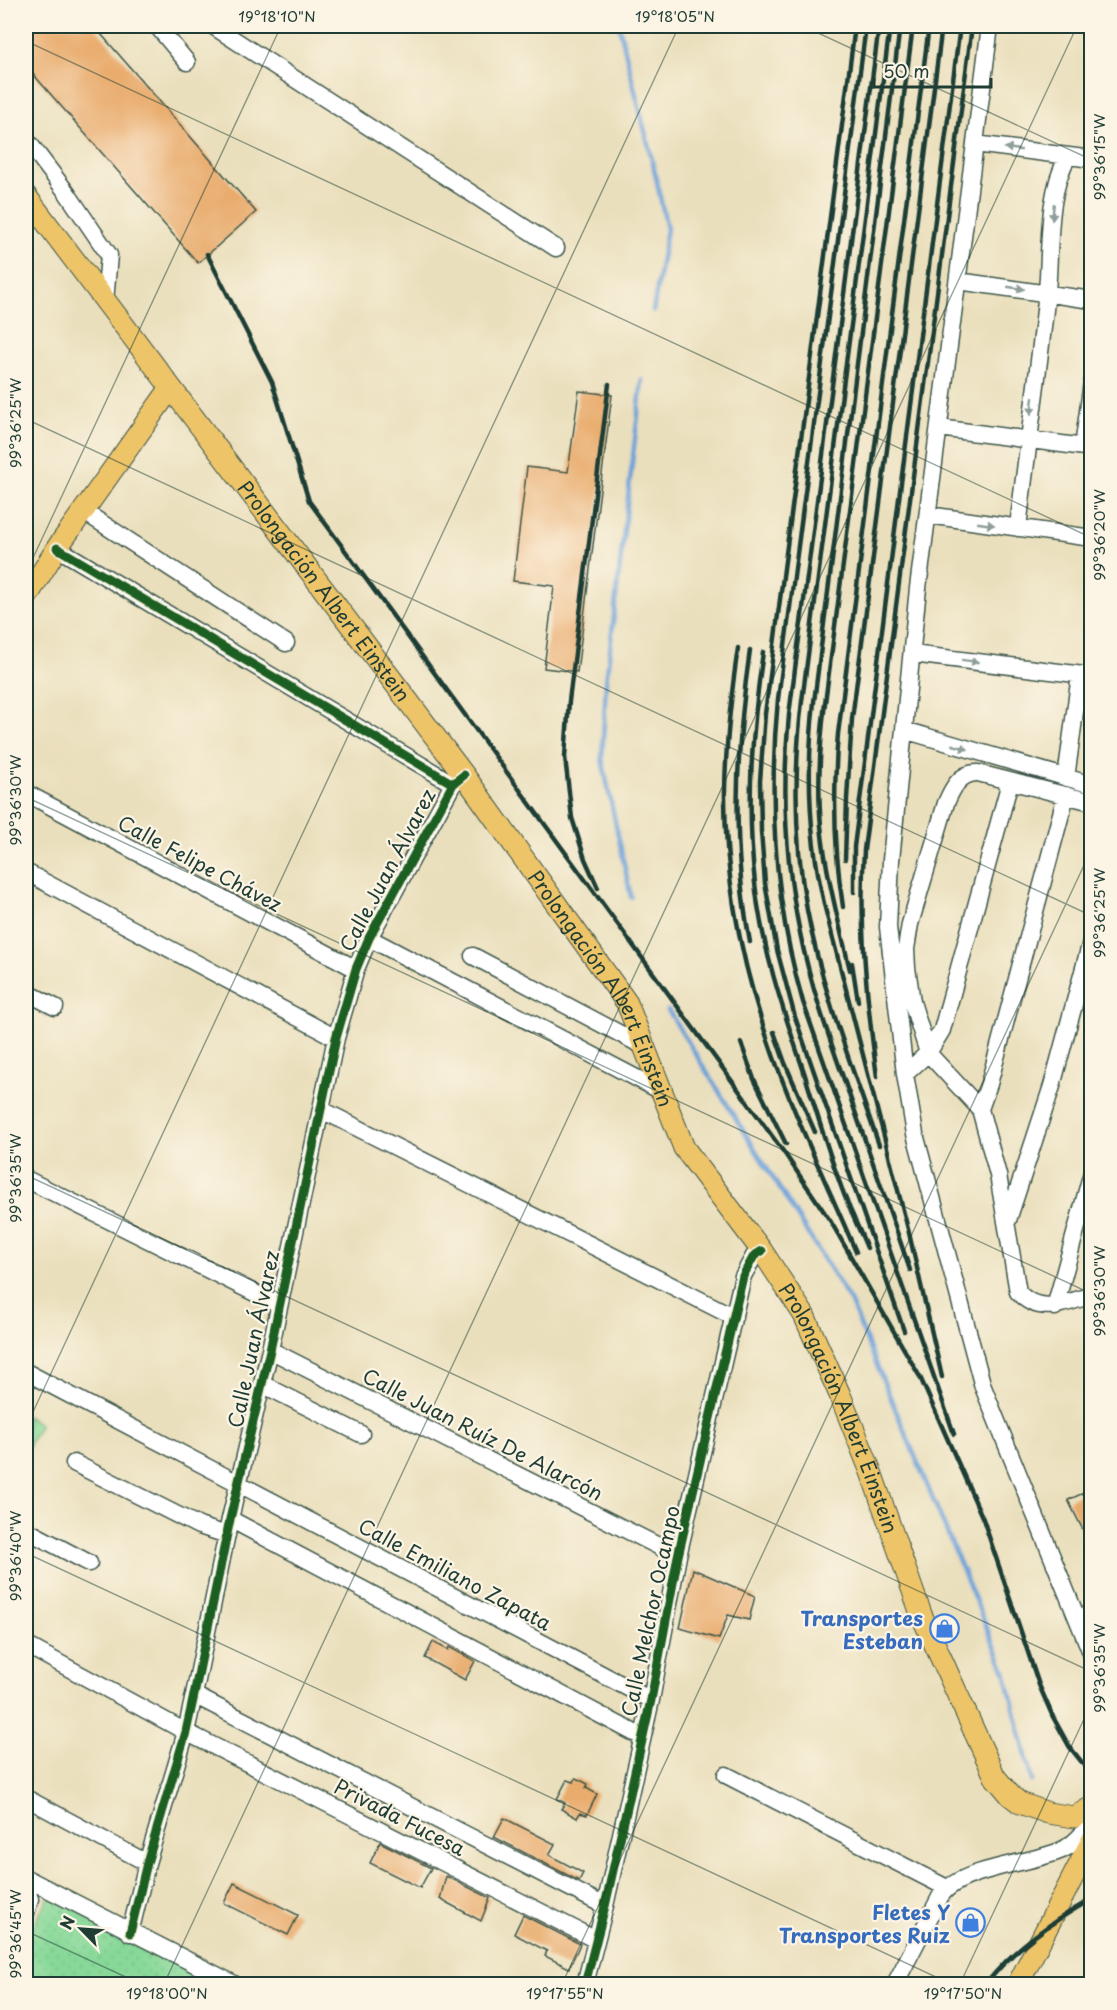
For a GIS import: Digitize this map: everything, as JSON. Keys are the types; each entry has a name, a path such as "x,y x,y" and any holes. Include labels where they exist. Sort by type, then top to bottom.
{"main road":[{"name":"Prolongación Albert Einstein","path":"26,196 627,1003 684,1148 762,1251 804,1315 871,1472 921,1614 992,1772 1003,1788 1020,1803 1087,1830"},
{"path":"26,598 32,573 57,548 170,389"},
{"path":"1018,1984 1087,1830"}],"street":[{"path":"157,26 187,62"},
{"path":"213,26 556,248"},
{"path":"990,26 912,654 888,906 890,950 905,1074 915,1134 983,1387 1092,1654"},
{"path":"26,139 67,193 109,255 105,302"},
{"path":"975,144 1092,159"},
{"path":"1018,528 1047,292 1055,192 1061,170 1068,156"},
{"path":"958,281 1092,300"},
{"path":"939,428 1087,447 1092,382"},
{"path":"83,511 286,643"},
{"path":"928,516 1092,538"},
{"path":"57,548 459,779"},
{"path":"912,654 1086,675 1066,778"},
{"path":"904,730 1092,785"},
{"path":"1092,802 985,775 969,774 955,784 946,803 910,924 906,949 912,1002 928,1053 980,1109 998,1175 1018,1292 1042,1307 1055,1307 1092,1295"},
{"name":"Calle Juan Álvarez","path":"130,1933 147,1863 186,1732 228,1527 270,1350 336,1038 356,969 369,938 459,779"},
{"path":"905,1074 928,1053 940,1035 1010,782"},
{"name":"Calle Felipe Chávez","path":"26,793 356,969"},
{"path":"980,1109 989,1084 1066,795"},
{"path":"26,872 336,1038"},
{"path":"369,938 663,1092"},
{"path":"1007,1224 1052,1086 1092,938"},
{"path":"472,956 645,1047"},
{"path":"26,992 55,1007"},
{"path":"322,1110 734,1317"},
{"path":"1055,1307 1092,1173"},
{"path":"26,1179 279,1305"},
{"name":"Calle Melchor Ocampo","path":"585,1984 605,1906 651,1700 678,1556 734,1317 746,1268 754,1256 762,1251"},
{"name":"Calle Juan Ruíz De Alarcón","path":"270,1350 678,1556"},
{"name":"Calle Emiliano Zapata","path":"26,1372 651,1700"},
{"path":"262,1384 361,1434"},
{"path":"74,1463 199,1526 228,1527 642,1737"},
{"path":"26,1530 89,1563"},
{"name":"Privada Fucesa","path":"26,1645 186,1732 596,1940"},
{"path":"194,1695 605,1906"},
{"path":"726,1775 947,1888"},
{"path":"26,1798 147,1863"},
{"path":"895,1984 940,1897 947,1888 968,1877 1062,1850 1087,1830"},
{"path":"26,1878 234,1984"},
{"path":"26,1887 30,1899 26,1913"}],"green space":[{"path":"26,1416 40,1424 26,1450"},
{"path":"51,1893 202,1972 196,1984 26,1984 26,1941"}],"building":[{"path":"26,26 94,26 256,212 198,263 26,66"},
{"path":"579,391 612,395 577,672 544,668 554,586 513,581 527,467 568,472"},
{"path":"1092,1489 1092,1548 1068,1500"},
{"path":"693,1569 755,1596 749,1620 728,1615 719,1639 680,1628"},
{"path":"433,1642 448,1650 449,1647 475,1661 465,1680 425,1658"},
{"path":"576,1778 588,1784 586,1788 597,1794 587,1815 580,1813 577,1818 561,1809 565,1803 557,1799 567,1780 574,1782"},
{"path":"504,1818 555,1844 549,1855 583,1873 579,1881 494,1837"},
{"path":"380,1842 431,1868 420,1888 370,1863"},
{"path":"446,1876 490,1898 481,1921 440,1899"},
{"path":"234,1883 298,1915 288,1935 224,1903"},
{"path":"523,1915 580,1944 569,1968 545,1956 547,1951 514,1934"}],"waterway":[{"path":"619,26 667,229 653,311"},
{"path":"631,897 602,759 606,682 642,380"},
{"path":"668,1010 850,1301 1005,1671 1032,1781"}],"railway":[{"path":"855,26 765,714 760,781 761,831 765,883 777,950 795,1017 904,1331"},
{"path":"866,26 778,699 774,776 776,852 785,927 803,1002 954,1434"},
{"path":"879,26 789,715 785,797 791,879 810,974 828,1034 910,1270"},
{"path":"879,1145 838,1028 813,940 800,858 797,779 802,701 890,26"},
{"path":"900,26 814,702 810,754 810,806 815,857 825,908 909,1233 942,1377"},
{"path":"850,970 823,844 819,795 820,749 913,26"},
{"path":"843,907 835,821 838,734 929,26"},
{"path":"845,859 852,719 942,26"},
{"path":"854,892 854,847 960,26"},
{"path":"877,1077 865,964 864,850 972,26"},
{"path":"207,254 272,382 309,501 783,1151 831,1222 920,1377 983,1519 1039,1685 1069,1746 1092,1775"},
{"path":"598,888 585,859 572,818 565,757 569,701 609,384"},
{"path":"738,648 729,718 725,788 728,856 737,924 762,1023 782,1080 856,1252"},
{"path":"750,650 741,723 738,796 740,869 750,942"},
{"path":"763,652 753,738 751,796 752,854 758,908 774,979 788,1026 837,1175 867,1248"},
{"path":"852,963 858,1001"},
{"path":"774,1032 815,1132"},
{"path":"741,1043 754,1079 786,1144"},
{"path":"986,1984 1021,1947 1062,1917 1092,1899"}],"cycle path":[{"path":"57,548 453,784"},
{"path":"130,1933 147,1863 186,1732 230,1519 270,1350 336,1038 356,969 369,938 453,784 464,775"},
{"path":"585,1984 605,1906 651,1700 678,1556 743,1276 754,1256 762,1251"}],"place":[{"name":"Transportes Esteban","path":"944,1629"},
{"name":"Fletes Y Transportes Ruiz","path":"971,1923"}]}
